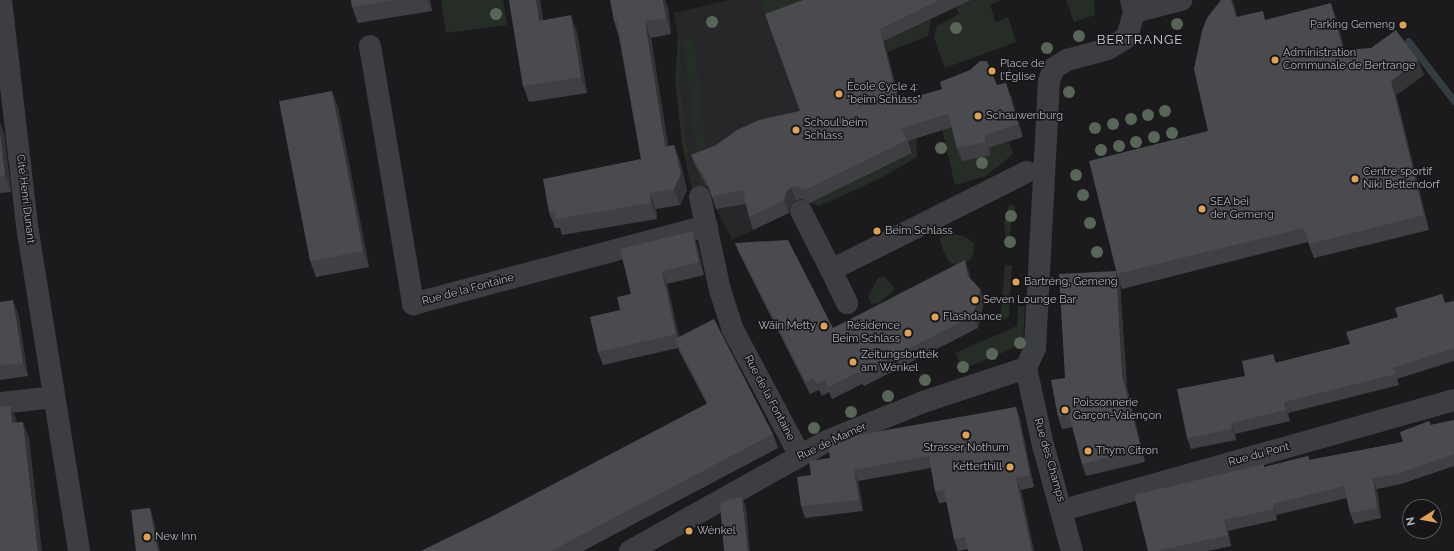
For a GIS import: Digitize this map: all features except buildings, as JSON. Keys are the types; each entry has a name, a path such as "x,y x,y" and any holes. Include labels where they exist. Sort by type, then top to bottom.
{"street":[{"name":"Cité Henri Dunant","path":"1,0 28,232 79,551"},
{"path":"1026,368 1035,348 1049,81 1054,68 1067,60 1108,49 1127,37 1132,6 1181,0"},
{"name":"Rue de la Fontaine","path":"370,46 413,304 707,226"},
{"path":"831,270 1027,172"},
{"name":"Rue de la Fontaine","path":"700,197 720,290 732,328 800,456"},
{"path":"801,211 847,303"},
{"name":"Rue de Mamer","path":"630,551 827,441 923,402 1026,368"},
{"name":"Rue des Champs","path":"1026,368 1043,445 1063,510 1072,551"},
{"path":"0,403 54,397"},
{"name":"Rue du Pont","path":"1063,510 1454,400"}],"shaded area":[{"path":"441,0 503,0 507,25 446,33"},
{"name":"Schoul beim Schlass","path":"729,0 971,0 885,41 912,153 732,240 714,204 711,187 692,189 682,93 680,38 678,38 674,13"},
{"path":"760,0 844,0 770,27"},
{"path":"971,0 1001,0 990,5 996,22 1008,17 1016,42 945,68 934,38 937,26 959,14 956,7"},
{"path":"1066,0 1094,0 1095,15 1074,22"},
{"path":"931,19 928,36 887,52 885,41"},
{"path":"678,38 680,38 682,93 692,189 682,144 675,78"},
{"path":"694,39 709,185 699,186 684,40"},
{"path":"901,107 916,122 917,157 879,179 819,206 810,203 912,153"},
{"path":"953,127 991,155 989,148 1009,142 1013,154 986,176 955,185 942,130"},
{"path":"1009,205 1015,206 1015,220 1011,220 1010,236 1013,237 1013,247 1007,247 1004,222"},
{"path":"943,232 964,236 974,243 974,253 969,261 960,265 950,263 944,253 940,239"},
{"path":"1005,265 1012,265 1009,317 1000,321"},
{"path":"883,276 894,287 893,292 879,303 871,304 868,296 878,278"},
{"path":"1018,306 1025,306 1023,344 963,369 955,353 1017,326"}],"waterway":[{"path":"1408,41 1454,101"}],"place":[{"name":"Parking Gemeng","path":"1403,25"},
{"name":"Administration Communale de Bertrange","path":"1275,60"},
{"name":"Place de l'Église","path":"992,71"},
{"name":"École Cycle 4: \"beim Schlass\"","path":"839,94"},
{"name":"Schauwenburg","path":"978,116"},
{"name":"Schoul beim Schlass","path":"796,130"},
{"name":"Centre sportif Niki Bettendorf","path":"1355,179"},
{"name":"SEA bei der Gemeng","path":"1202,209"},
{"name":"Beim Schlass","path":"877,231"},
{"name":"Bartréng, Gemeng","path":"1016,282"},
{"name":"Seven Lounge Bar","path":"975,300"},
{"name":"Flashdance","path":"935,317"},
{"name":"Wäin Metty","path":"824,326"},
{"name":"Résidence Beim Schlass","path":"908,333"},
{"name":"Zeitungsbutték am Wénkel","path":"853,362"},
{"name":"Poissonnerie Garçon-Valençon","path":"1065,410"},
{"name":"Strasser Nothum","path":"966,435"},
{"name":"Thym Citron","path":"1088,451"},
{"name":"Ketterthill","path":"1010,467"},
{"name":"Wénkel","path":"689,531"},
{"name":"New Inn","path":"147,537"}],"district":[{"name":"BERTRANGE","path":"1140,40"}]}
